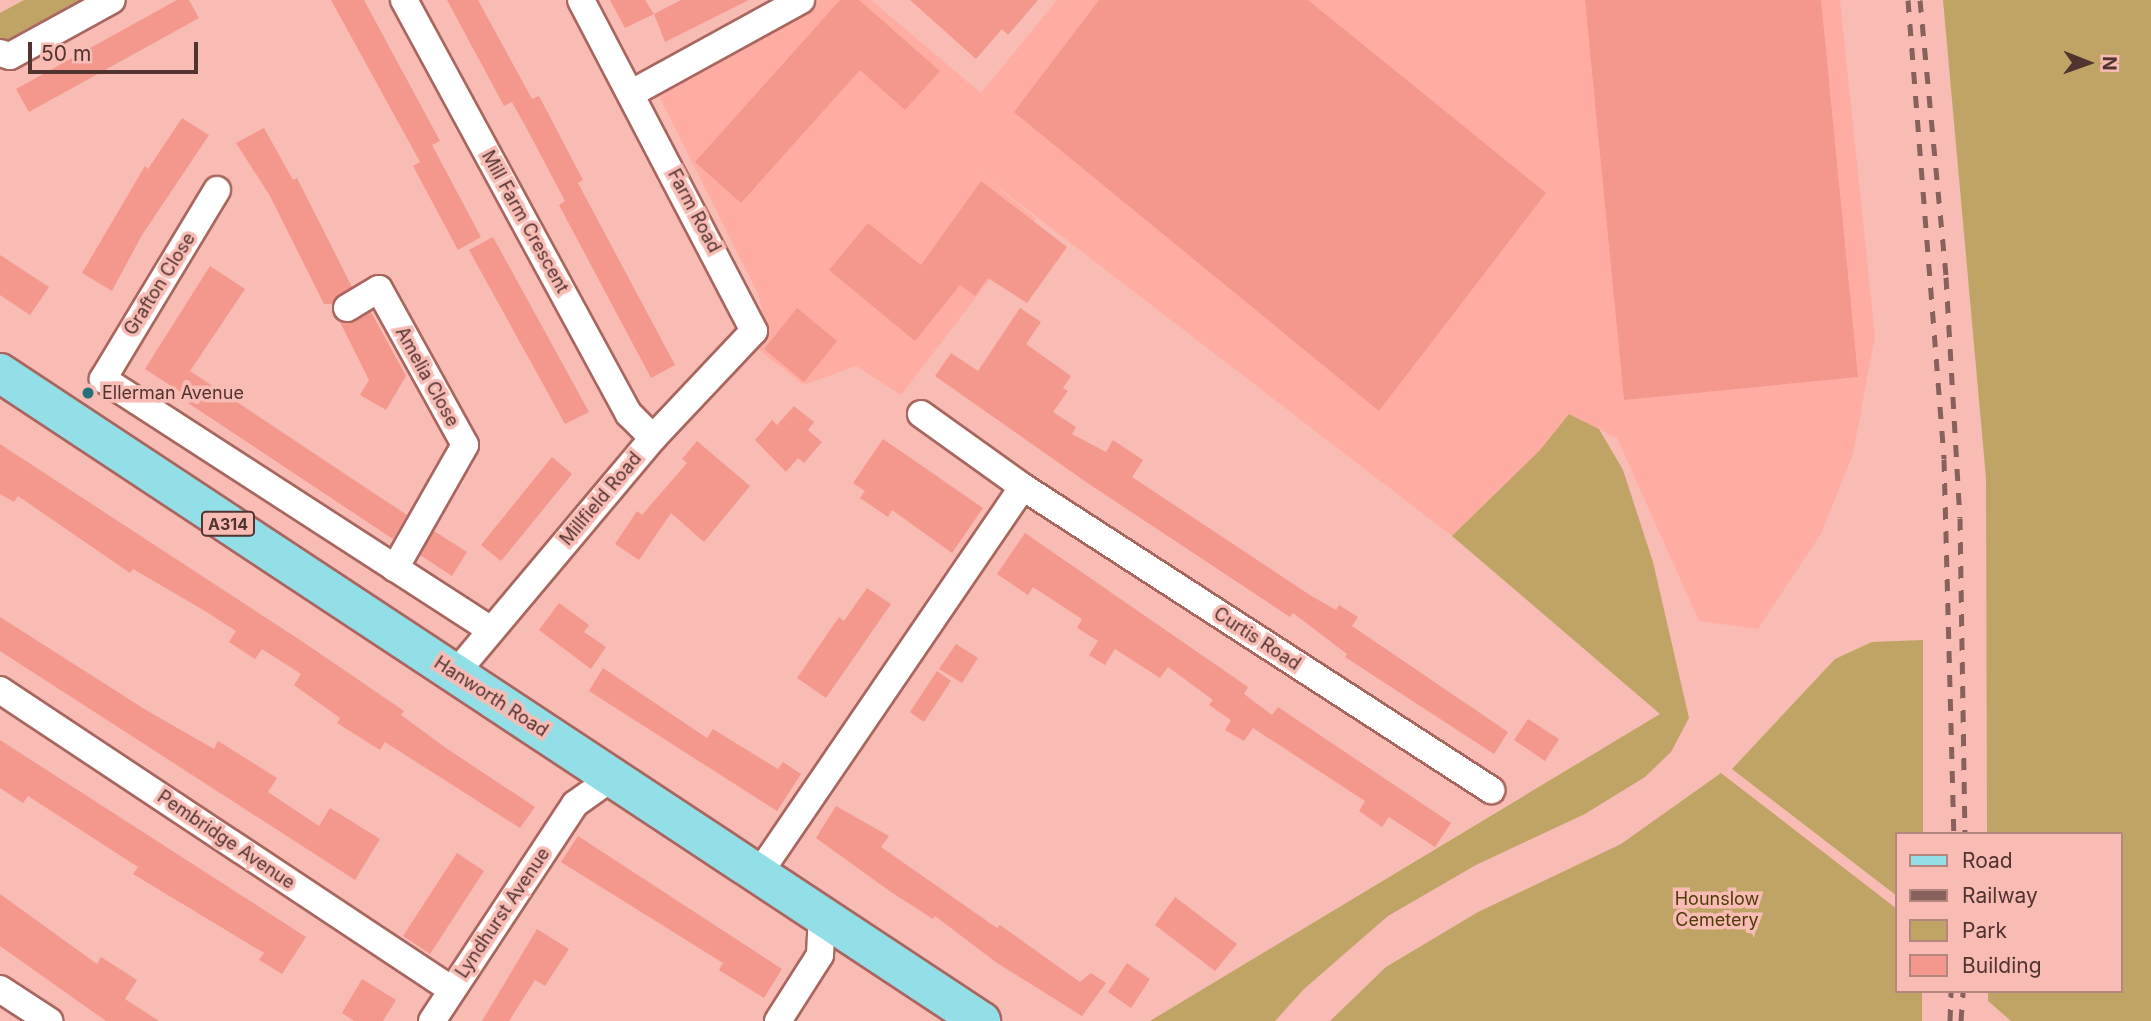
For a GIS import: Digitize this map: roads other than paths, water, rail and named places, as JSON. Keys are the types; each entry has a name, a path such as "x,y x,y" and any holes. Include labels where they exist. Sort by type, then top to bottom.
{"main road":[{"name":"Hanworth Road","path":"0,373 982,1021"}],"street":[{"path":"0,53 10,56 112,0"},
{"name":"Mill Farm Crescent","path":"404,0 629,414 653,439"},
{"name":"Farm Road","path":"581,0 632,93 754,331"},
{"path":"632,93 801,0"},
{"name":"Grafton Close","path":"218,190 103,379 395,568"},
{"name":"Amelia Close","path":"347,308 379,289 465,445 395,568"},
{"name":"Millfield Road","path":"455,674 490,629 653,439 754,331"},
{"name":"Curtis Road","path":"921,414 1023,487 1491,790"},
{"path":"760,872 1023,487"},
{"path":"395,568 490,629"},
{"name":"Pembridge Avenue","path":"0,690 452,990"},
{"name":"Lyndhurst Avenue","path":"575,804 579,754"},
{"name":"Lyndhurst Avenue","path":"432,1021 575,804 613,777"},
{"path":"778,1021 821,955 822,914"},
{"path":"821,955 860,940"},
{"path":"0,989 49,1021"}],"railway":[{"path":"1908,0 1944,459 1954,832"},
{"path":"1920,0 1946,277 1960,518 1965,832"},
{"path":"1950,1021 1951,993"},
{"path":"1961,1021 1963,993"}],"place":[{"name":"Ellerman Avenue","path":"88,393"}],"park label":[{"name":"Hounslow Cemetery","path":"1717,910"}]}
